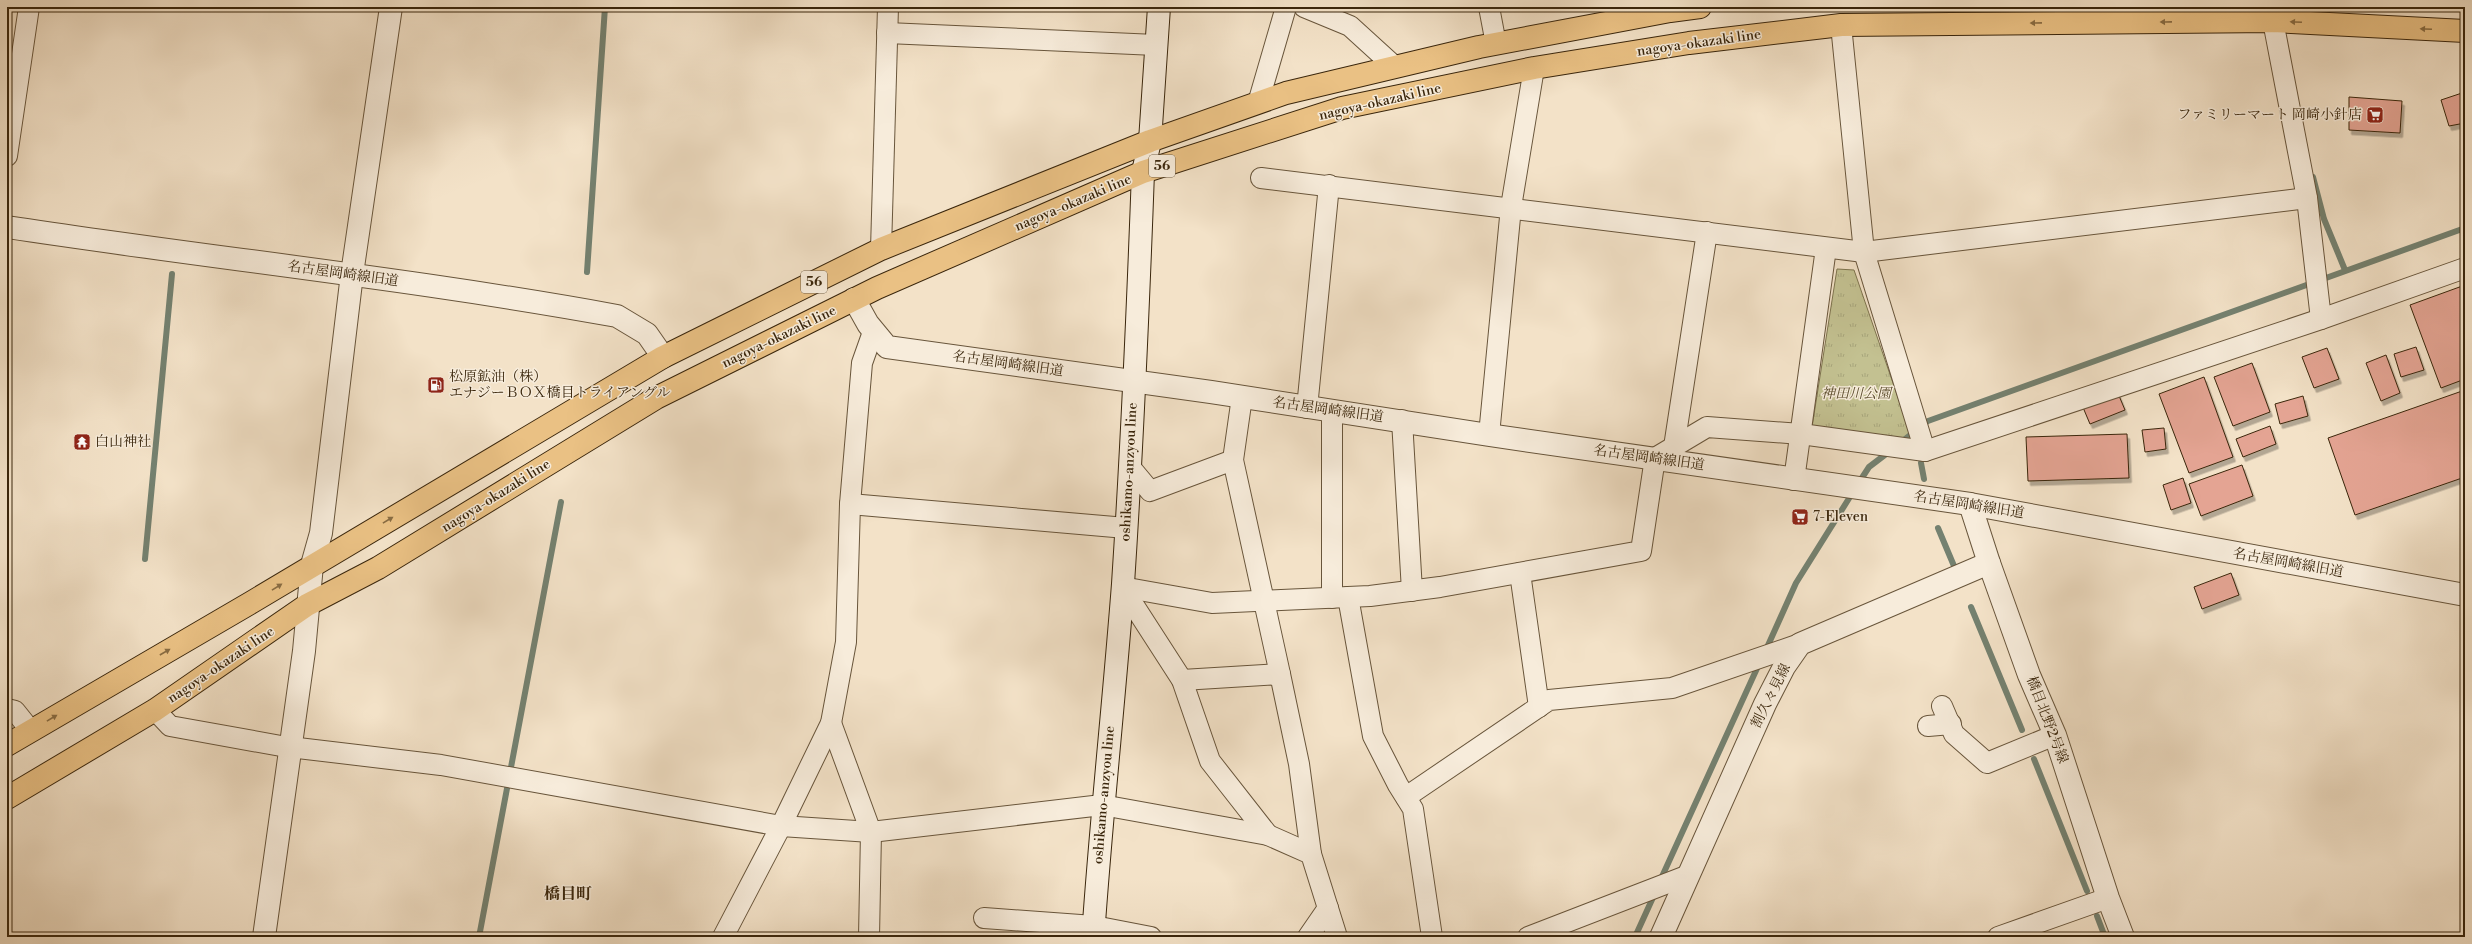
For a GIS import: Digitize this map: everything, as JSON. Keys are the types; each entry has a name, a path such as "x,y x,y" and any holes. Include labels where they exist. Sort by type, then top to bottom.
{"main road":[{"name":"nagoya-okazaki line","path":"7,746 663,357 881,249 1150,141 1286,93 1496,44 1670,11 1700,7"},
{"name":"nagoya-okazaki line","path":"7,798 154,710 307,605 378,568 656,398 854,299 1143,172 1342,108 1534,68 1689,43 1841,26 2272,20 2465,31"}],"street":[{"path":"7,156 29,7"},
{"path":"264,937 291,747 312,565 321,533 352,274 391,7"},
{"path":"881,249 888,7"},
{"name":"oshikamo-anzyou line","path":"1093,932 1102,805 1122,587 1130,467 1143,172 1150,141 1159,7"},
{"path":"1258,103 1286,7"},
{"path":"1304,7 1350,26 1395,67"},
{"path":"1489,7 1496,44"},
{"path":"2272,20 2307,198 2321,318"},
{"path":"1841,26 1864,252 1925,451"},
{"path":"887,33 1156,45"},
{"path":"1489,435 1511,207 1534,68"},
{"path":"1261,178 1511,207 1864,252 2307,198"},
{"path":"1307,408 1329,185"},
{"name":"名古屋岡崎線旧道","path":"7,227 178,253 352,274 617,316 647,334 663,357"},
{"path":"1674,447 1707,232"},
{"path":"1794,480 1826,248"},
{"path":"1122,587 1212,603 1340,598 1412,591 1641,552 1655,458 1707,427 1801,434 1925,451 2465,268"},
{"name":"名古屋岡崎線旧道","path":"854,299 873,332 887,347 1242,397 1332,412 1402,420 1489,435 1655,458 1794,480 1970,504 2465,595"},
{"path":"723,937 781,826 831,723 846,642 850,504 862,363 873,332"},
{"path":"1242,397 1233,460 1299,764 1311,854 1337,937"},
{"path":"1332,412 1340,598 1374,736 1413,809 1432,937"},
{"path":"1402,420 1412,591"},
{"path":"1130,467 1150,491 1233,460"},
{"path":"850,504 1126,528"},
{"name":"橋目北野2号線","path":"1970,504 1989,563 2029,675 2055,735 2108,898 2123,937"},
{"path":"1406,797 1549,700 1672,688 1800,644 1989,563"},
{"path":"1520,573 1538,707"},
{"path":"1122,587 1182,680 1210,760 1268,835"},
{"name":"割久々見線","path":"1661,937 1686,876 1765,704 1784,667 1800,644"},
{"path":"1182,680 1280,674"},
{"path":"1942,706 1954,734 1987,763 2055,735"},
{"path":"7,709 14,710 31,731"},
{"path":"154,710 170,726 291,747 442,765 781,826 871,832 1102,805 1268,835 1311,854"},
{"path":"831,723 871,832 868,937"},
{"path":"1928,726 1951,724"},
{"path":"1528,937 1686,876"},
{"path":"1998,937 2108,898"},
{"path":"1308,937 1328,908"},
{"path":"984,918 1093,932 1151,937"}],"green space":[{"name":"神田川公園","path":"1837,269 1854,270 1913,441 1812,427"}],"building":[{"path":"2465,92 2465,123 2449,126 2441,100"},
{"name":"ファミリーマート 岡崎小針店","path":"2349,97 2402,101 2400,133 2349,130"},
{"path":"2465,285 2465,379 2441,388 2410,305"},
{"path":"2416,347 2424,370 2401,377 2394,354"},
{"path":"2327,348 2339,379 2314,388 2302,357"},
{"path":"2386,355 2400,393 2381,401 2366,363"},
{"path":"2252,363 2270,412 2233,426 2214,377"},
{"path":"2204,377 2233,457 2189,473 2159,394"},
{"path":"2465,390 2465,477 2355,515 2328,438"},
{"path":"2117,391 2125,410 2090,424 2082,405"},
{"path":"2303,396 2308,416 2280,424 2275,404"},
{"path":"2270,426 2276,444 2243,457 2236,439"},
{"path":"2164,428 2166,449 2145,452 2142,430"},
{"path":"2127,434 2129,478 2028,481 2026,437"},
{"path":"2242,465 2253,496 2201,516 2189,484"},
{"path":"2183,478 2191,503 2171,510 2163,485"},
{"path":"2231,573 2239,595 2202,609 2194,587"}],"waterway":[{"path":"587,272 605,7"},
{"path":"2313,177 2324,219 2345,270"},
{"path":"1900,443 1928,421 2465,228"},
{"path":"145,559 172,274"},
{"path":"1858,484 1869,467 1890,451"},
{"path":"1921,463 1924,479"},
{"path":"1765,652 1796,583 1853,492"},
{"path":"479,937 561,502"},
{"path":"1938,528 1954,566"},
{"path":"1971,607 2022,730"},
{"path":"1660,881 1759,664"},
{"path":"2034,759 2087,891"},
{"path":"1635,937 1655,893"},
{"path":"2097,916 2105,937"}],"place":[{"name":"ファミリーマート 岡崎小針店","path":"2375,115"},
{"name":"松原鉱油（株） エナジーＢＯＸ橋目トライアングル","path":"436,385"},
{"name":"白山神社","path":"82,442"},
{"name":"7-Eleven","path":"1800,517"}],"district":[{"name":"橋目町","path":"568,894"}]}
